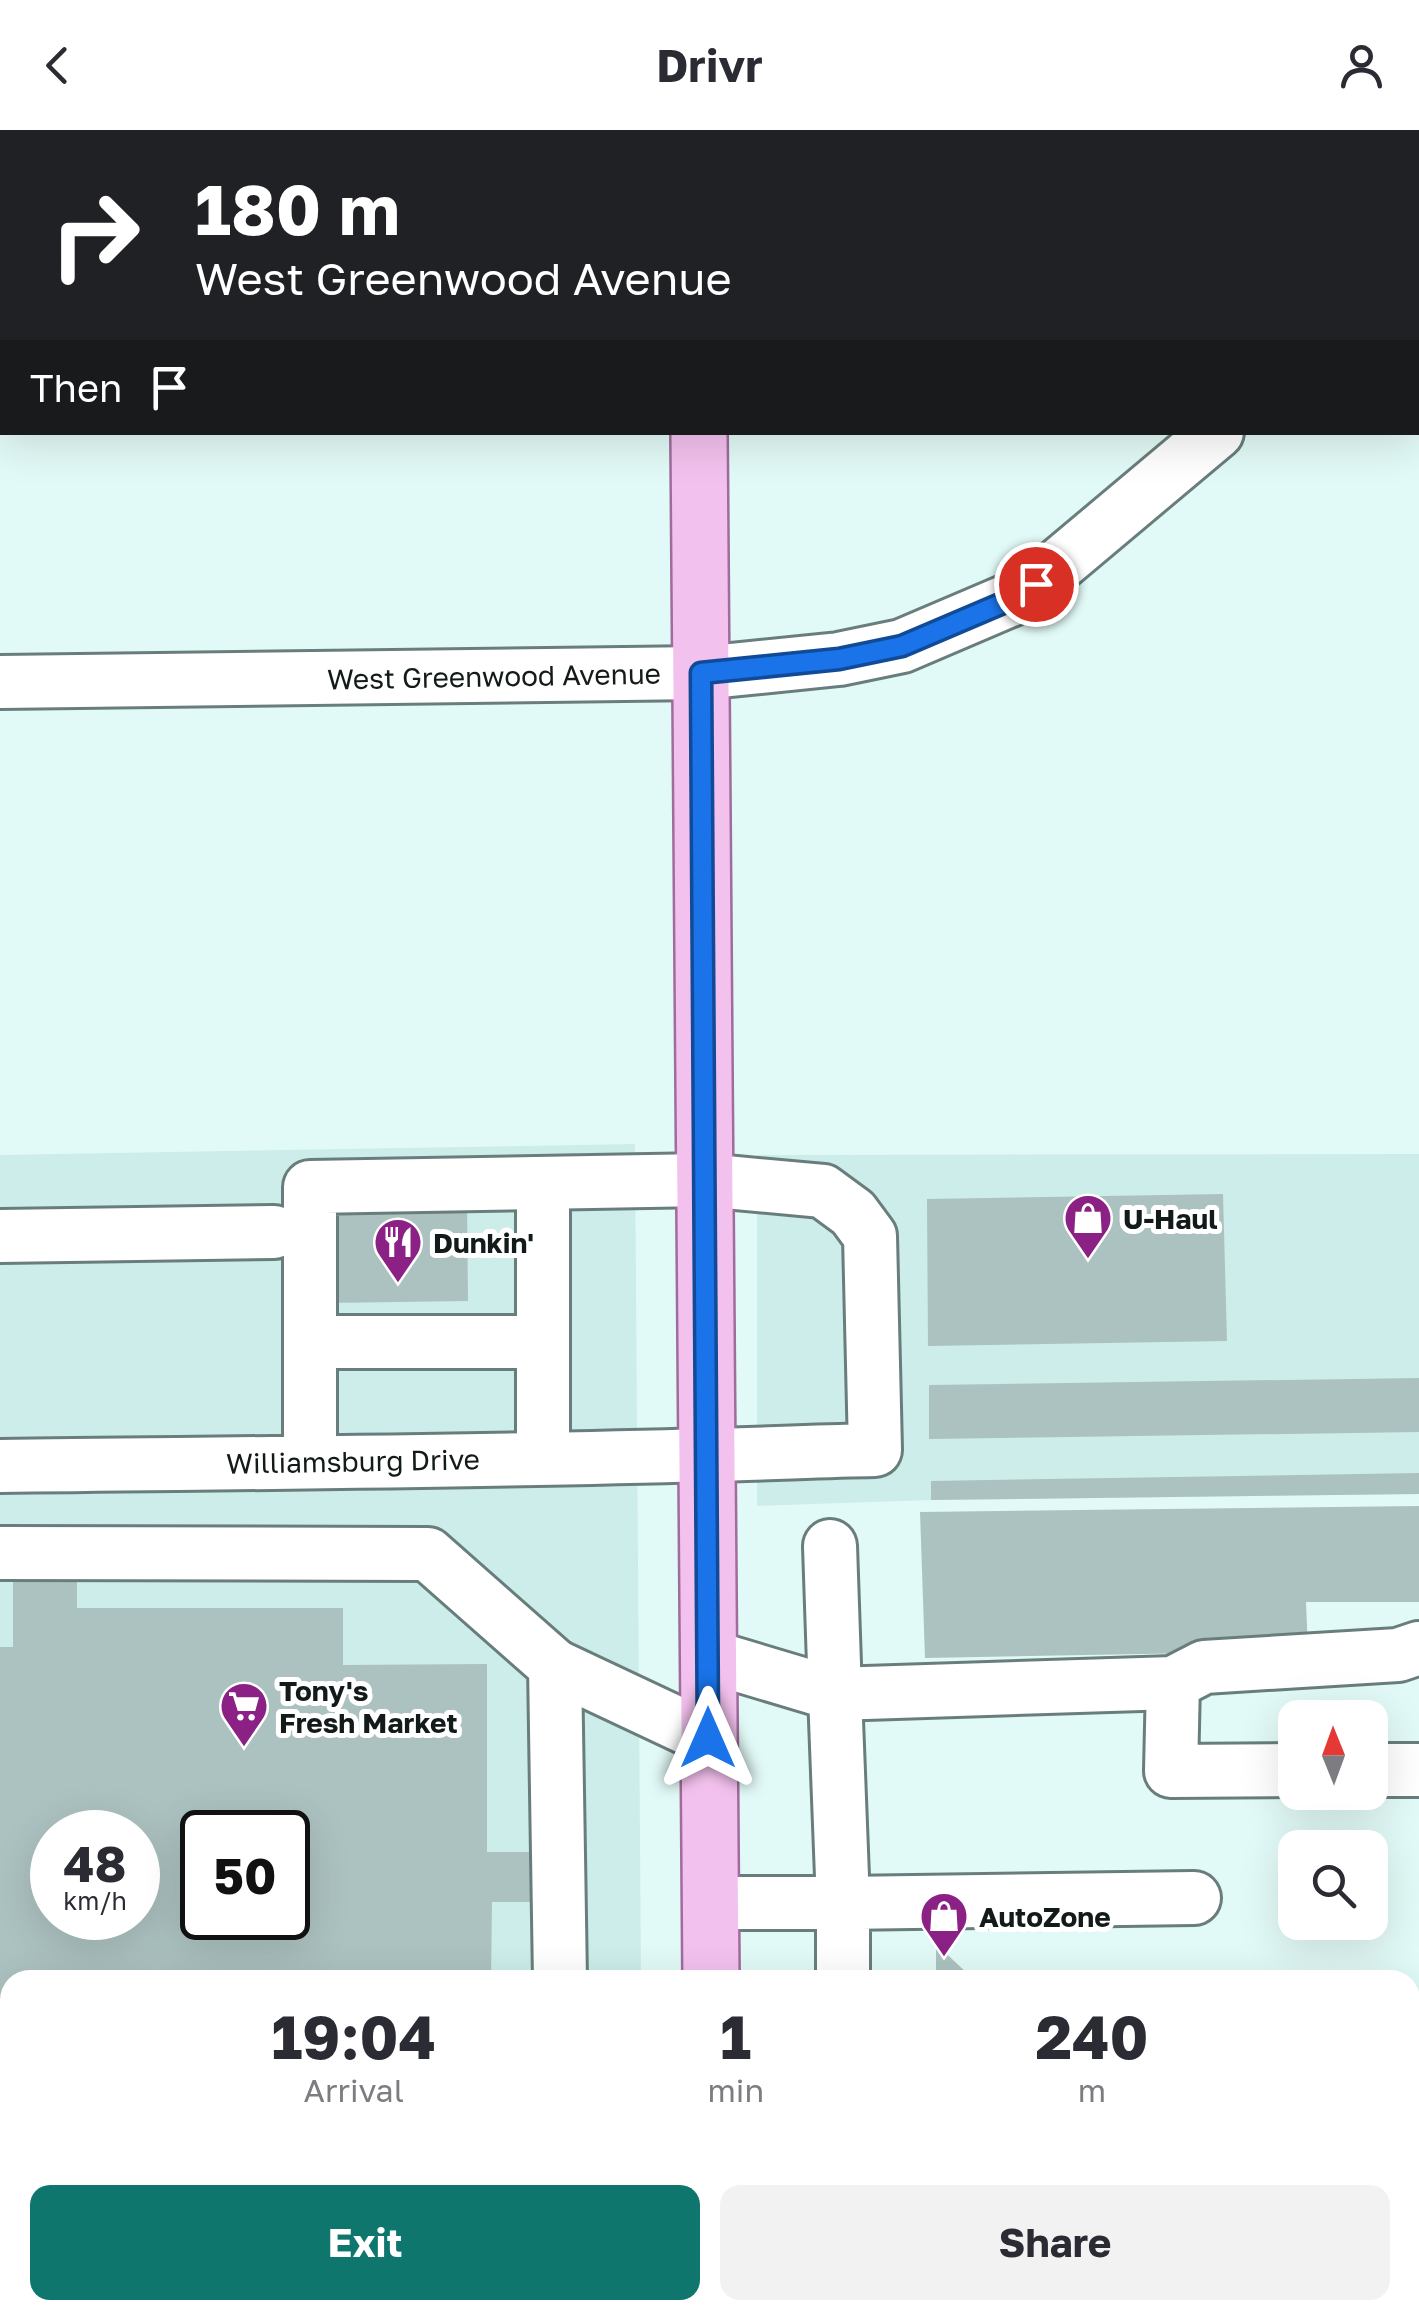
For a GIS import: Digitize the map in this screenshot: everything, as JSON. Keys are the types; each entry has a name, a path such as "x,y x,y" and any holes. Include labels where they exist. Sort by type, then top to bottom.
{"main road":[{"path":"699,435 710,1970"}],"street":[{"name":"West Greenwood Avenue","path":"0,682 701,673 839,659 902,646 1010,600 1036,584 1213,435"},
{"path":"310,1462 310,1187 704,1180"},
{"name":"Williamsburg Drive","path":"0,1466 875,1450 870,1236 853,1213 823,1191 704,1180"},
{"path":"543,1183 543,1458"},
{"path":"0,1236 274,1232"},
{"path":"310,1342 543,1342"},
{"path":"830,1546 843,1970"},
{"path":"0,1553 428,1554 555,1666 708,1738"},
{"path":"708,1656 836,1694 1173,1683 1204,1667 1398,1655 1419,1648"},
{"path":"555,1666 560,1970"},
{"path":"1173,1683 1171,1771 1278,1770"},
{"path":"1388,1770 1419,1770"},
{"path":"710,1903 1194,1898"}],"shaded area":[{"path":"635,1144 641,1970 0,1970 0,1155"},
{"name":"U-Haul","path":"1419,1154 1419,1494 757,1506 757,1155"}],"building":[{"path":"1223,1194 1227,1341 928,1346 927,1199"},
{"path":"467,1197 468,1301 327,1303 327,1198"},
{"path":"1419,1378 1419,1432 929,1439 929,1385"},
{"path":"1419,1473 1419,1494 931,1500 931,1481"},
{"path":"1419,1506 1419,1602 1306,1602 1308,1651 925,1658 920,1512"},
{"name":"Tony's Fresh Market","path":"13,1573 77,1573 77,1608 343,1608 343,1665 487,1664 487,1852 538,1852 538,1902 492,1902 491,1970 0,1970 0,1647 13,1647"},
{"path":"936,1944 964,1970 936,1970"}],"place":[{"name":"U-Haul","path":"1088,1260"},
{"name":"Dunkin'","path":"398,1284"},
{"name":"Tony's Fresh Market","path":"244,1748"},
{"name":"AutoZone","path":"944,1958"}],"route":[{"path":"708,1738 701,673 839,659 902,646 1010,600 1036,584"}]}
